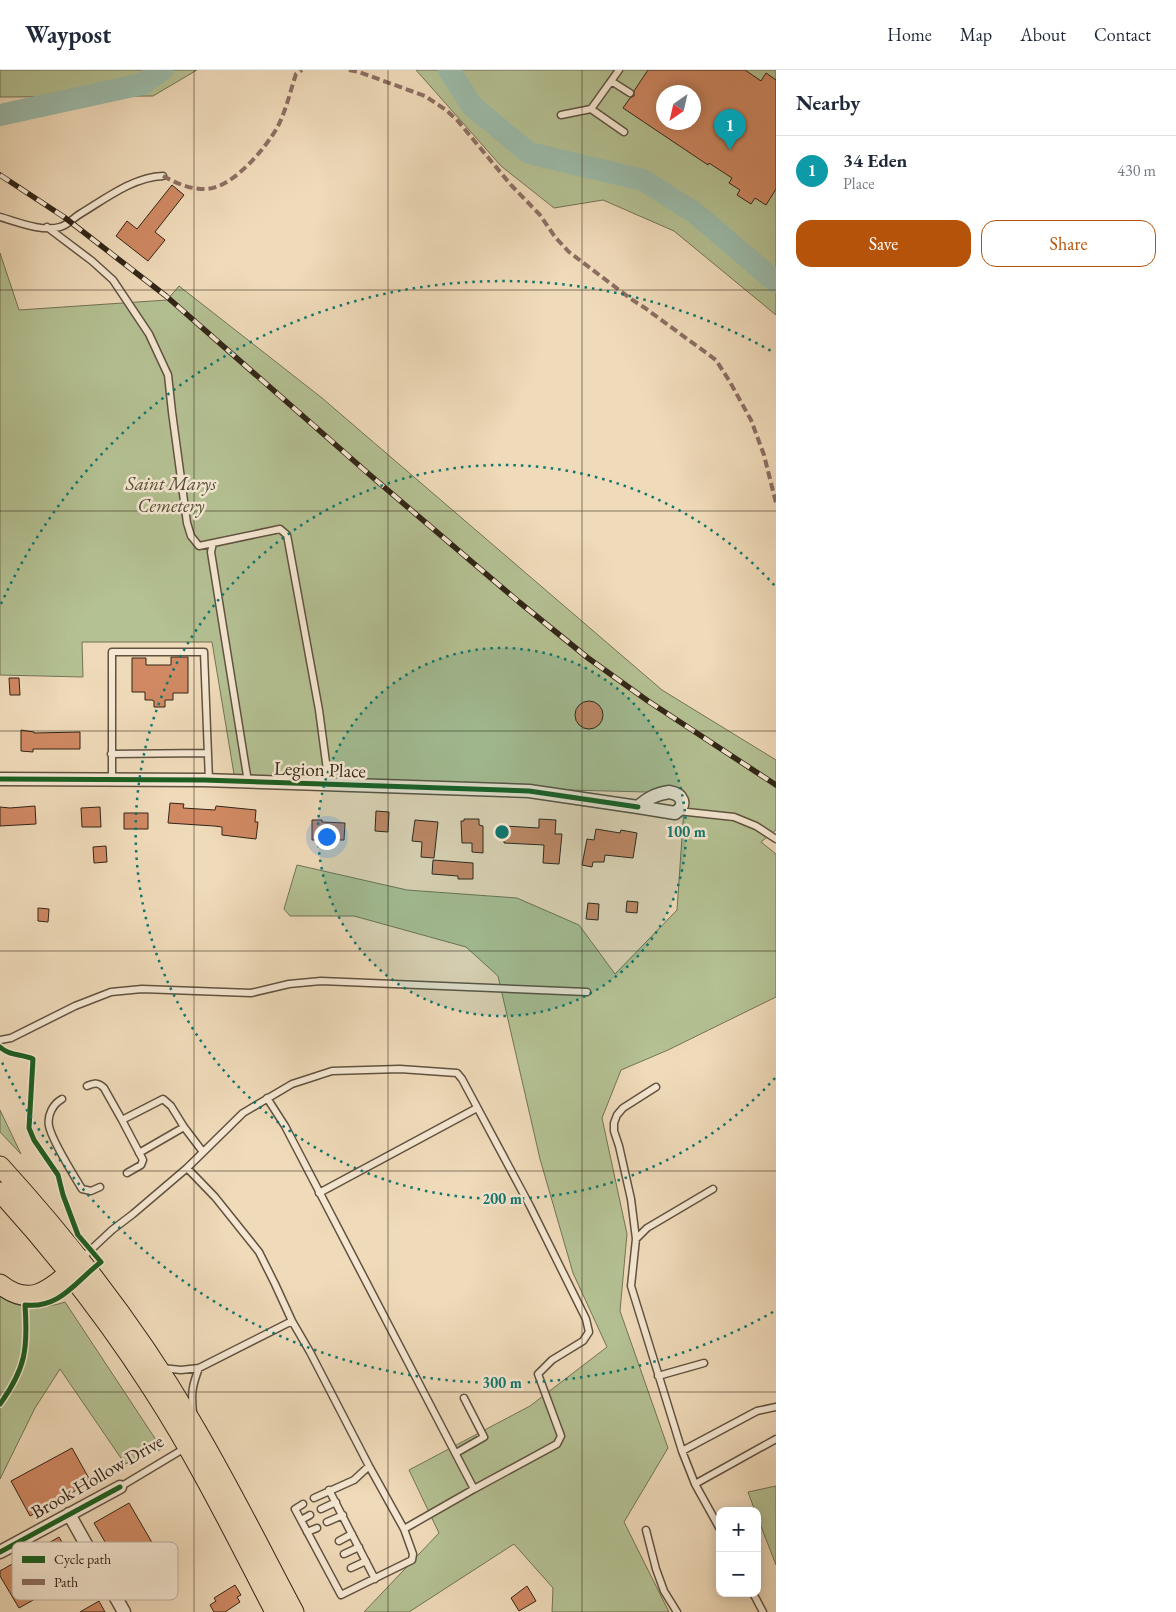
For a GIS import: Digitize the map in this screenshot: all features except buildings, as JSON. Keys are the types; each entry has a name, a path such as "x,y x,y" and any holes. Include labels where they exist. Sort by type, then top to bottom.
{"main road":[{"path":"0,1166 36,1205 153,1390 187,1446 225,1515 275,1612"},
{"path":"0,1192 74,1267 113,1302 157,1366 194,1426 226,1482 294,1612"},
{"path":"0,1284 13,1292 38,1295 46,1292 74,1267"}],"street":[{"name":"Legion Place","path":"0,779 209,781 529,791 669,813 678,811"},
{"path":"638,807 648,798 669,792 681,796 682,800 678,811"},
{"name":"Brook Hollow Drive","path":"18,1542 120,1487"},
{"path":"69,1514 85,1542"},
{"name":"Brook Hollow Drive","path":"0,1552 12,1545"},
{"path":"117,1600 124,1612"}],"lane":[{"path":"561,116 591,110 619,70"},
{"path":"611,81 630,93"},
{"path":"591,110 624,132"},
{"path":"0,217 34,227 61,227 112,194 132,184 151,176 163,176"},
{"path":"47,227 92,261 113,280 149,334 168,375 187,523 191,536 199,546 280,529 287,535 319,710 329,785"},
{"path":"213,543 211,552 248,782"},
{"path":"112,780 112,652 204,652 209,781"},
{"path":"111,754 207,753"},
{"path":"678,811 734,817 756,826 776,839"},
{"path":"0,1040 11,1038 103,994 127,989 251,993 289,984 321,981 587,992"},
{"path":"74,1267 112,1230 187,1168 243,1113 292,1084 332,1071 400,1069 457,1073 478,1108 530,1206 586,1319 589,1332 583,1342 552,1360 538,1374 561,1436 557,1444 404,1529"},
{"path":"88,1086 94,1083 100,1084 104,1088 143,1160 140,1165 128,1173"},
{"path":"656,1087 623,1108 617,1115 614,1123 614,1131 631,1199 636,1239 631,1286 682,1451 695,1484 716,1522"},
{"path":"267,1098 284,1126 474,1489"},
{"path":"62,1099 56,1102 49,1118 52,1133 82,1189 91,1191 100,1187"},
{"path":"122,1120 163,1099 171,1106 203,1152"},
{"path":"319,1193 478,1108"},
{"path":"139,1152 184,1127"},
{"path":"187,1168 215,1196 258,1252 276,1284 292,1321 404,1529 413,1554 412,1560 341,1595 295,1509 304,1504"},
{"path":"636,1239 647,1228 712,1189"},
{"path":"157,1366 166,1369 199,1368 292,1321"},
{"path":"658,1376 704,1363"},
{"path":"194,1426 191,1394 199,1368"},
{"path":"456,1453 484,1437 464,1398"},
{"path":"682,1451 757,1411 776,1407"},
{"path":"695,1484 776,1439"},
{"name":"Brook Hollow Drive","path":"120,1487 187,1446"},
{"path":"314,1498 354,1480 369,1466"},
{"path":"329,1490 375,1579"},
{"path":"321,1509 336,1502"},
{"path":"301,1520 310,1515"},
{"path":"327,1522 342,1515"},
{"path":"307,1532 317,1528"},
{"path":"646,1530 664,1591 677,1612"},
{"path":"338,1541 352,1534"},
{"path":"344,1554 359,1547"},
{"path":"318,1551 325,1548"},
{"path":"324,1563 332,1559"},
{"path":"351,1568 366,1561"},
{"path":"332,1577 339,1574"},
{"path":"755,1597 763,1612"},
{"path":"757,1612 758,1604"}],"path":[{"path":"0,1404 12,1387 23,1362 27,1337 25,1305"}],"green space":[{"path":"0,70 197,70 153,96 0,97"},
{"path":"416,70 776,70 776,315 674,231 603,200 554,208 501,166"},
{"name":"Saint Marys Cemetery","path":"0,253 19,310 167,300 179,286 322,398 662,690 776,760 776,830 761,842 776,854 776,997 668,1050 621,1070 602,1118 627,1234 620,1311 668,1448 624,1522 669,1612 552,1612 553,1588 514,1544 409,1612 364,1612 439,1533 409,1470 530,1406 607,1347 573,1273 540,1159 498,976 466,947 354,916 290,916 284,909 297,865 407,890 517,898 579,925 615,974 677,910 685,793 235,780 212,642 82,642 83,677 0,675"},
{"path":"0,1110 21,1154 0,1132"},
{"path":"0,1296 15,1304 31,1307 49,1306 65,1302 162,1449 125,1464 60,1369 35,1408 0,1479"},
{"path":"776,1486 776,1565 761,1526 761,1507 754,1507 748,1492"}],"waterway":[{"path":"0,115 142,84 162,70"},
{"path":"449,70 472,106 529,153 643,180 695,213 776,282"}],"railway":[{"path":"0,175 64,217 166,296 370,475 588,658 648,701 776,785"}],"marked path":[{"path":"163,176 189,187 207,189 217,187 237,175 264,147 277,128 296,74 302,70"},
{"path":"349,70 425,96 446,110 457,120 511,185 540,215 555,237 569,252 716,360 751,420 764,455 776,503"}],"cycle path":[{"path":"0,779 204,780 529,791 638,807"},
{"path":"0,1047 7,1052 33,1059 29,1128 34,1140 58,1175 63,1195 78,1235 101,1262 58,1298 48,1303 25,1305 26,1334 23,1357 15,1379 0,1404"},
{"path":"18,1542 120,1487"},
{"path":"0,1552 12,1546"}],"place":[{"name":"34 Eden","path":"730,150"}]}
